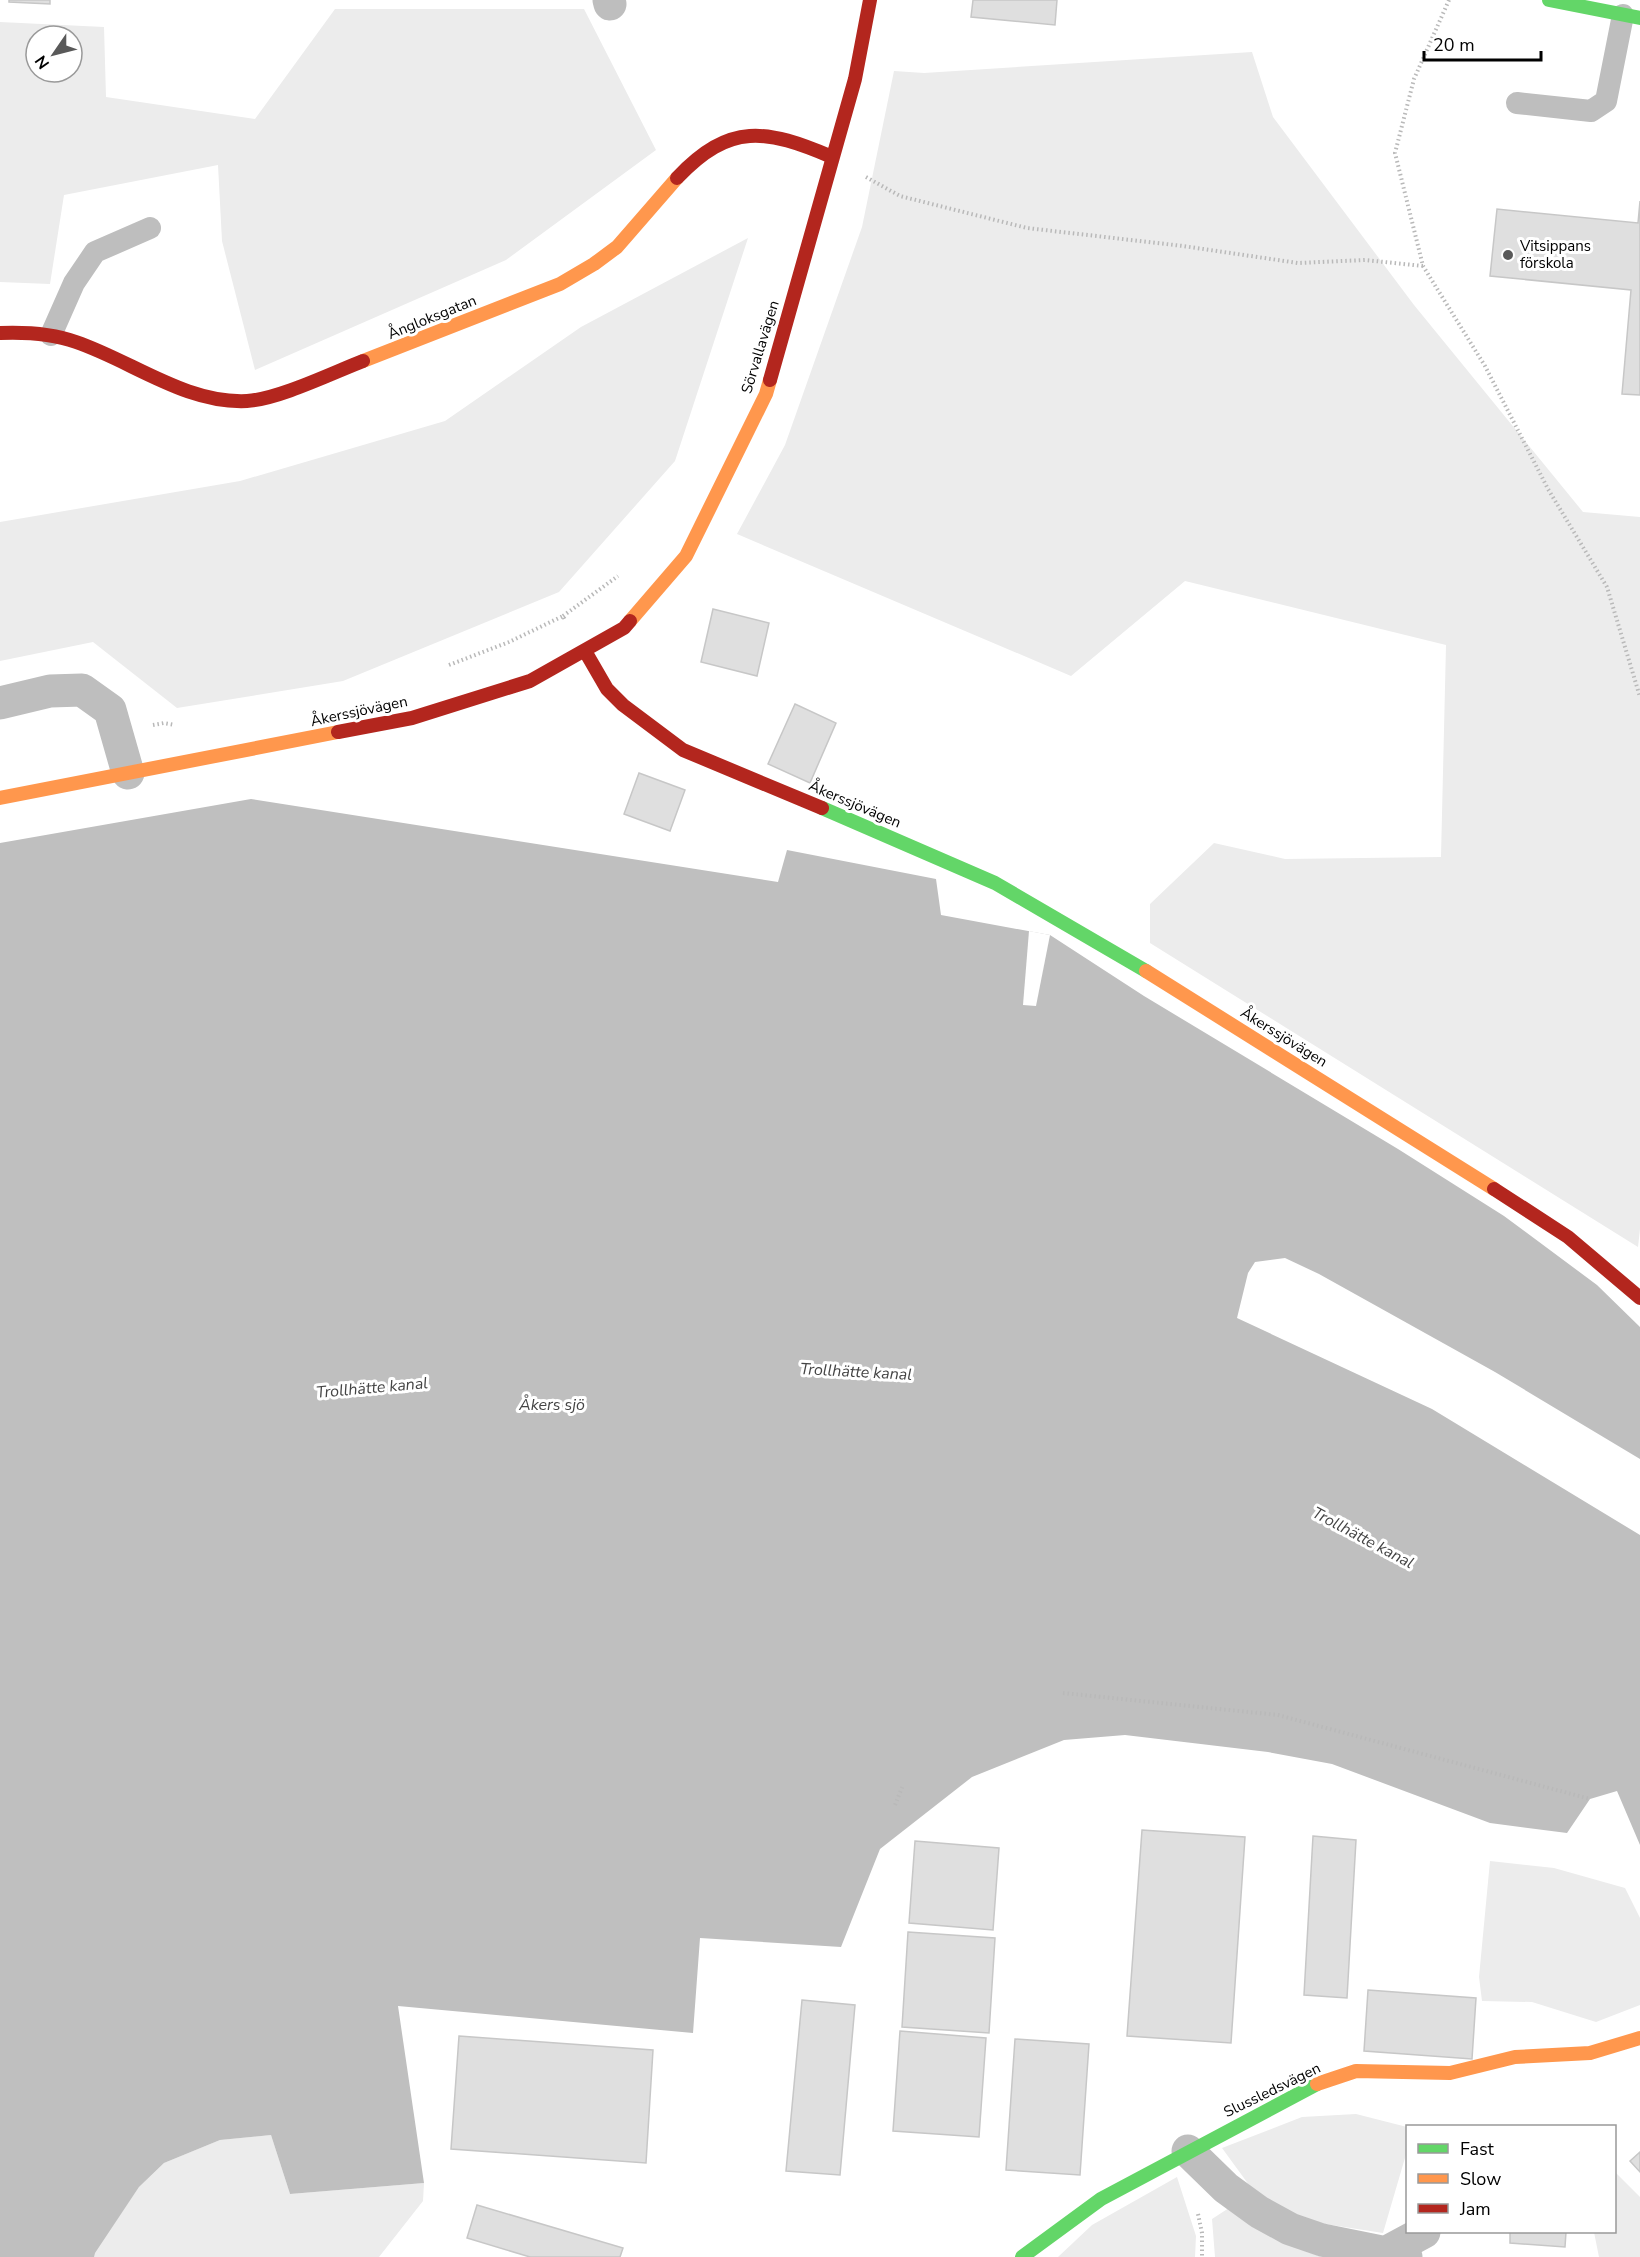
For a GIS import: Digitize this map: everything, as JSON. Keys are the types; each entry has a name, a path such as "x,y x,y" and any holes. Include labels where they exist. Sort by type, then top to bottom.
{"street":[{"name":"Sörvallavägen","path":"585,651 624,628 686,556 765,394 855,80 870,0"},
{"path":"1549,0 1632,16"},
{"name":"Ångloksgatan","path":"0,333 51,335 87,347 180,386 214,397 246,401 270,397 560,284 587,269 624,240 700,154 725,141 746,135 775,138 832,157"},
{"name":"Åkerssjövägen","path":"0,798 412,718 530,681 585,651 608,689 623,705 683,750 902,841 995,883 1121,955 1423,1143 1568,1237 1640,1298"},
{"path":"0,704 50,692 82,690 110,710 128,773"},
{"name":"Slussledsvägen","path":"1022,2257 1101,2199 1321,2082 1356,2071 1450,2073 1515,2057 1590,2053 1640,2038"},
{"path":"1188,2151 1226,2188 1260,2212 1290,2229 1322,2240 1396,2255 1423,2233"}],"lane":[{"path":"1516,103 1592,111 1606,101 1632,16"},
{"path":"51,335 74,283 95,252 150,228"}],"path":[{"path":"1449,0 1414,79 1395,153 1423,266 1485,366 1548,489 1607,587 1640,697"},
{"path":"832,157 900,196 1027,228 1183,246 1298,263 1365,260 1423,266"},
{"path":"444,667 509,642 563,616 624,571"},
{"path":"563,616 585,651"},
{"path":"117,734 165,723 182,727"},
{"path":"1064,1693 1278,1715 1590,1799"},
{"path":"895,1805 903,1785"}],"shaded area":[{"path":"335,9 584,9 656,150 506,260 255,370 222,241 218,165 64,195 50,284 0,282 0,22 42,24 24,24 24,84 84,84 84,26 104,27 106,97 255,119"},
{"path":"1252,52 1273,117 1414,305 1583,512 1640,517 1640,1229 1638,1247 1150,943 1150,904 1214,843 1285,859 1441,857 1446,645 1185,581 1071,676 737,534 785,445 862,227 894,71 924,73"},
{"path":"748,238 675,461 559,592 343,681 177,708 93,642 0,661 0,522 240,481 445,421 581,327"},
{"path":"1490,1861 1554,1868 1625,1888 1640,1918 1640,2005 1596,2022 1532,2002 1482,2001 1479,1977"},
{"path":"1356,2114 1406,2127 1406,2154 1383,2233 1293,2219 1249,2185 1222,2148 1302,2117"},
{"path":"271,2135 290,2194 424,2183 423,2201 379,2257 94,2257 94,2253 139,2187 164,2163 220,2140"},
{"path":"1616,2173 1640,2197 1640,2257 1599,2257 1594,2233 1616,2233"},
{"path":"1177,2177 1196,2236 1195,2257 1058,2257 1092,2225"},
{"path":"1232,2206 1338,2257 1215,2257 1212,2219"}],"water":[{"name":"Åkers sjö","path":"251,799 778,882 787,850 936,879 941,915 1050,935 1144,996 1398,1149 1504,1216 1597,1285 1640,1327 1640,1459 1495,1372 1319,1274 1285,1258 1255,1262 1248,1273 1237,1318 1432,1409 1640,1535 1640,1845 1617,1791 1590,1799 1567,1833 1490,1823 1332,1764 1268,1752 1125,1735 1064,1740 972,1777 880,1849 841,1947 700,1938 693,2033 398,2006 424,2183 290,2194 271,2135 220,2140 164,2163 139,2187 94,2257 0,2257 0,843"}],"pier":[{"path":"1029,931 1050,935 1036,1006 1023,1005"}],"building":[{"path":"9,0 50,0 50,4 9,2"},
{"path":"973,0 1057,0 1055,25 971,17"},
{"path":"1640,201 1640,395 1622,394 1631,290 1490,276 1497,209 1638,223"},
{"path":"713,609 769,623 757,676 701,662"},
{"path":"795,704 836,723 810,783 768,764"},
{"path":"639,773 685,790 670,831 624,814"},
{"path":"1142,1830 1245,1837 1231,2043 1127,2036"},
{"path":"1313,1836 1356,1840 1347,1998 1304,1995"},
{"path":"915,1841 999,1848 993,1930 909,1923"},
{"path":"908,1932 995,1938 989,2033 902,2027"},
{"path":"1368,1990 1476,1998 1472,2059 1364,2051"},
{"path":"802,2000 855,2005 840,2175 786,2171"},
{"path":"900,2031 986,2038 979,2137 893,2131"},
{"path":"459,2036 653,2050 646,2163 451,2149"},
{"path":"1015,2039 1089,2044 1080,2175 1006,2170"},
{"path":"1640,2152 1640,2172 1630,2161"},
{"path":"477,2205 623,2248 620,2257 530,2257 467,2238"},
{"path":"1510,2233 1566,2233 1565,2247 1510,2243"}],"traffic: fast":[{"path":"1549,0 1640,18"},
{"path":"822,808 995,883 1146,971"},
{"path":"1022,2257 1101,2199 1317,2084"}],"traffic: slow":[{"path":"363,361 560,284 617,247 677,178"},
{"path":"630,621 686,556 766,394 770,380"},
{"path":"0,798 338,732"},
{"path":"1146,971 1494,1189"},
{"path":"1317,2084 1356,2071 1450,2073 1515,2057 1590,2053 1640,2038"}],"traffic: jam":[{"path":"770,380 855,79 870,0"},
{"path":"677,178 714,147 732,139 750,136 787,141 832,157"},
{"path":"0,333 38,334 67,339 97,350 181,389 224,400 247,401 274,396 363,361"},
{"path":"338,732 412,718 530,681 624,628 630,621"},
{"path":"585,651 607,689 623,705 683,750 822,808"},
{"path":"1494,1189 1568,1237 1640,1298"}],"place":[{"name":"Vitsippans förskola","path":"1508,255"}],"water label":[{"name":"Trollhätte kanal","path":"856,1372"},
{"name":"Trollhätte kanal","path":"372,1388"},
{"name":"Trollhätte kanal","path":"1363,1538"}]}
